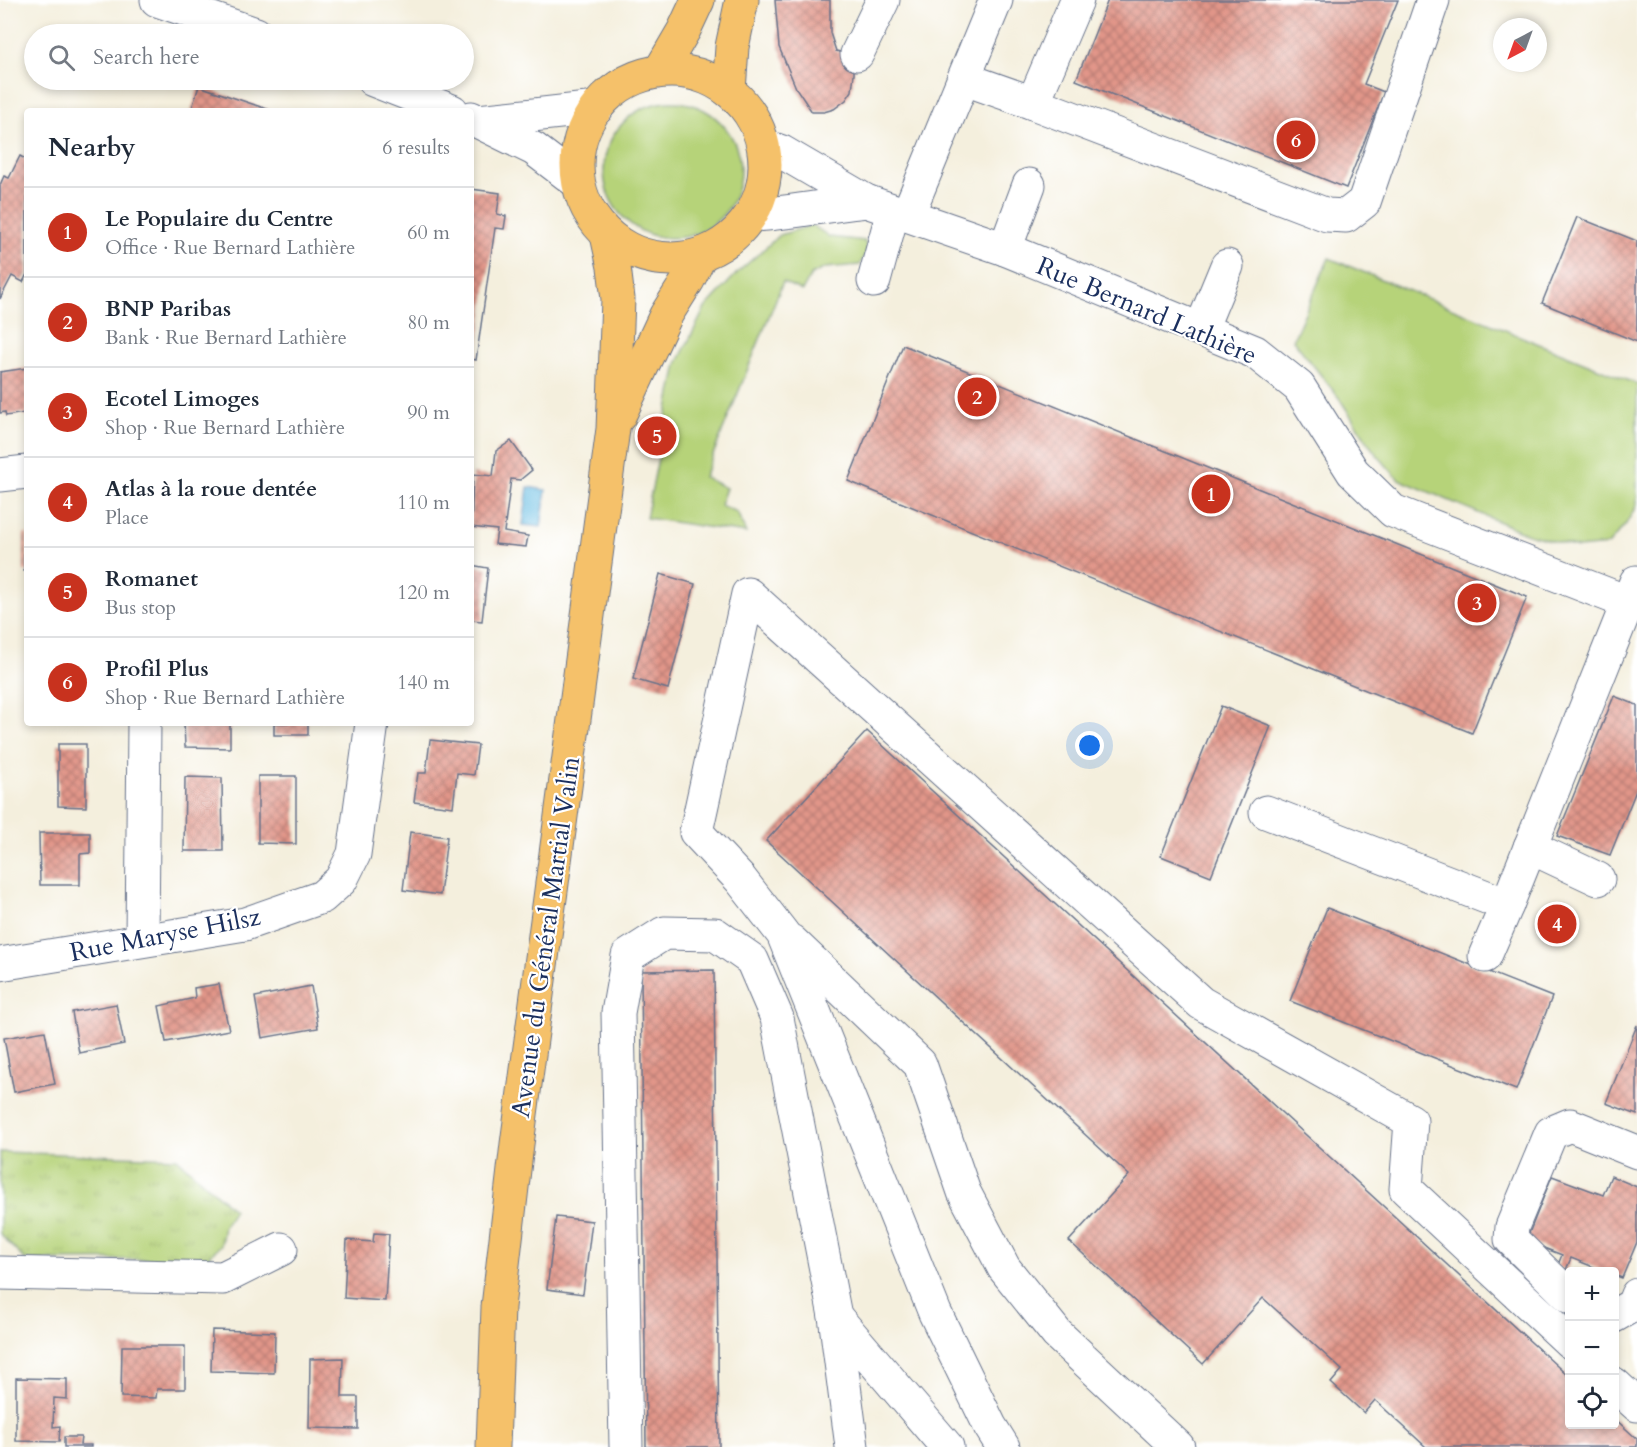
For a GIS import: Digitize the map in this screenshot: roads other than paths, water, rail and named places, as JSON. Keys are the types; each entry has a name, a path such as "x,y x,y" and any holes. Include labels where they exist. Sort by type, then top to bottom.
{"main road":[{"path":"660,71 684,30 698,0"},
{"path":"729,91 732,47 742,0"},
{"path":"660,71 682,72 706,78 729,91 745,107 758,127 765,147 764,183 752,215 739,231 724,244 701,254 679,259 652,258 626,248 607,235 580,196 576,181 582,134 597,108 613,91 634,79 660,71"},
{"name":"Avenue du Général Martial Valin","path":"493,1447 498,1307 515,1155 613,429 618,299 607,235"},
{"name":"Avenue du Général Martial Valin","path":"613,429 666,315 701,254"}],"street":[{"path":"157,0 227,24"},
{"path":"856,54 883,0"},
{"path":"1032,103 1077,0"},
{"path":"964,79 1327,215 1346,216 1364,202 1433,0"},
{"path":"874,281 889,209 964,79 991,1"},
{"path":"398,90 444,108"},
{"path":"474,117 597,108"},
{"path":"474,120 534,149 576,181"},
{"name":"Rue Bernard Lathière","path":"765,147 782,152 889,209 1005,249 1255,352 1299,387 1353,471 1393,511 1634,596"},
{"path":"1005,249 1029,185"},
{"name":"Rue Bernard Lathière","path":"752,215 774,214 801,208 889,209"},
{"path":"1200,329 1227,266"},
{"path":"0,475 24,472"},
{"path":"1178,1447 1057,1334 1004,1268 964,1192 920,1064 783,934 741,880 696,832 748,594 1201,1003 1411,1121 1406,1189 1565,1338"},
{"path":"1485,956 1634,596"},
{"path":"142,940 144,726"},
{"name":"Rue Maryse Hilsz","path":"0,964 245,924 322,897 341,880 354,854 372,726"},
{"path":"1266,812 1507,905"},
{"path":"1530,847 1599,879"},
{"path":"626,1447 618,1013 628,956 664,933 715,934 752,960 777,1018 835,1316 852,1447"},
{"path":"783,934 936,1313 990,1426 1003,1447"},
{"path":"1565,1293 1511,1239 1512,1227 1551,1133 1570,1125 1637,1152"},
{"path":"0,1273 223,1278 280,1249"},
{"path":"1619,1313 1633,1305 1637,1295"},
{"path":"835,1316 947,1447"},
{"path":"1619,1389 1637,1405"}],"water":[{"path":"528,487 546,490 541,527 523,525"}],"place":[{"name":"Profil Plus","path":"1296,140"},
{"name":"BNP Paribas","path":"977,397"},
{"name":"Romanet","path":"657,436"},
{"name":"Le Populaire du Centre","path":"1211,494"},
{"name":"Ecotel Limoges","path":"1477,603"},
{"name":"Atlas à la roue dentée","path":"1557,924"}]}
